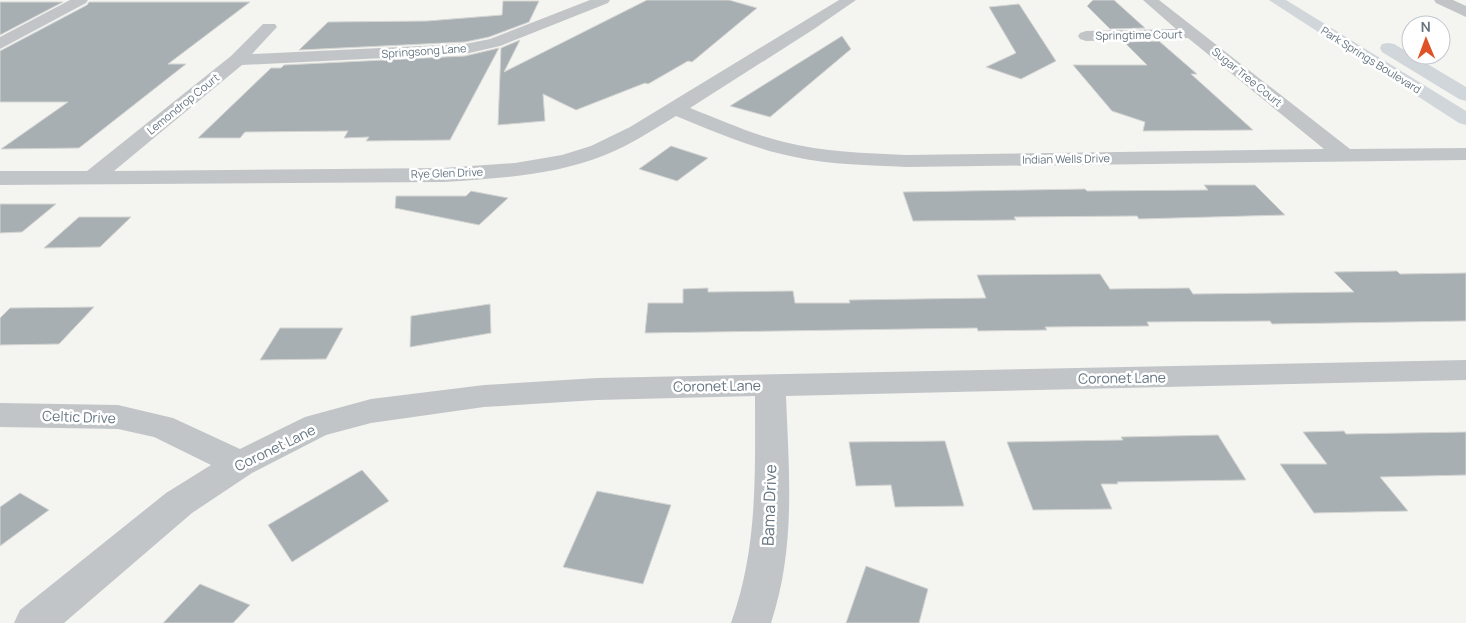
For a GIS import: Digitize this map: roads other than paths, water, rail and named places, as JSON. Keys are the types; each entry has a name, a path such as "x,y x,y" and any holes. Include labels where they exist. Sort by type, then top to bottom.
{"main road":[{"name":"Park Springs Boulevard","path":"1276,0 1466,119"},
{"name":"Park Springs Boulevard","path":"1374,40 1466,95"}],"street":[{"path":"0,44 81,0"},
{"name":"Springsong Lane","path":"237,60 465,49 494,43 603,0"},
{"name":"Rye Glen Drive","path":"0,178 443,175 505,171 544,166 586,155 645,128 750,64 849,0"},
{"name":"Sugar Tree Court","path":"1150,0 1344,154"},
{"path":"1441,0 1466,12"},
{"name":"Lemondrop Court","path":"93,177 237,60 269,27"},
{"name":"Springtime Court","path":"1086,36 1193,33"},
{"name":"Indian Wells Drive","path":"675,109 766,144 794,151 828,156 906,161 1344,154 1466,154"},
{"name":"Coronet Lane","path":"34,623 179,503 240,464 316,426 381,410 484,396 597,389 1466,370"},
{"name":"Bama Drive","path":"751,623 759,604 772,529 770,385"},
{"name":"Celtic Drive","path":"0,415 118,418 162,427 240,464"}]}
